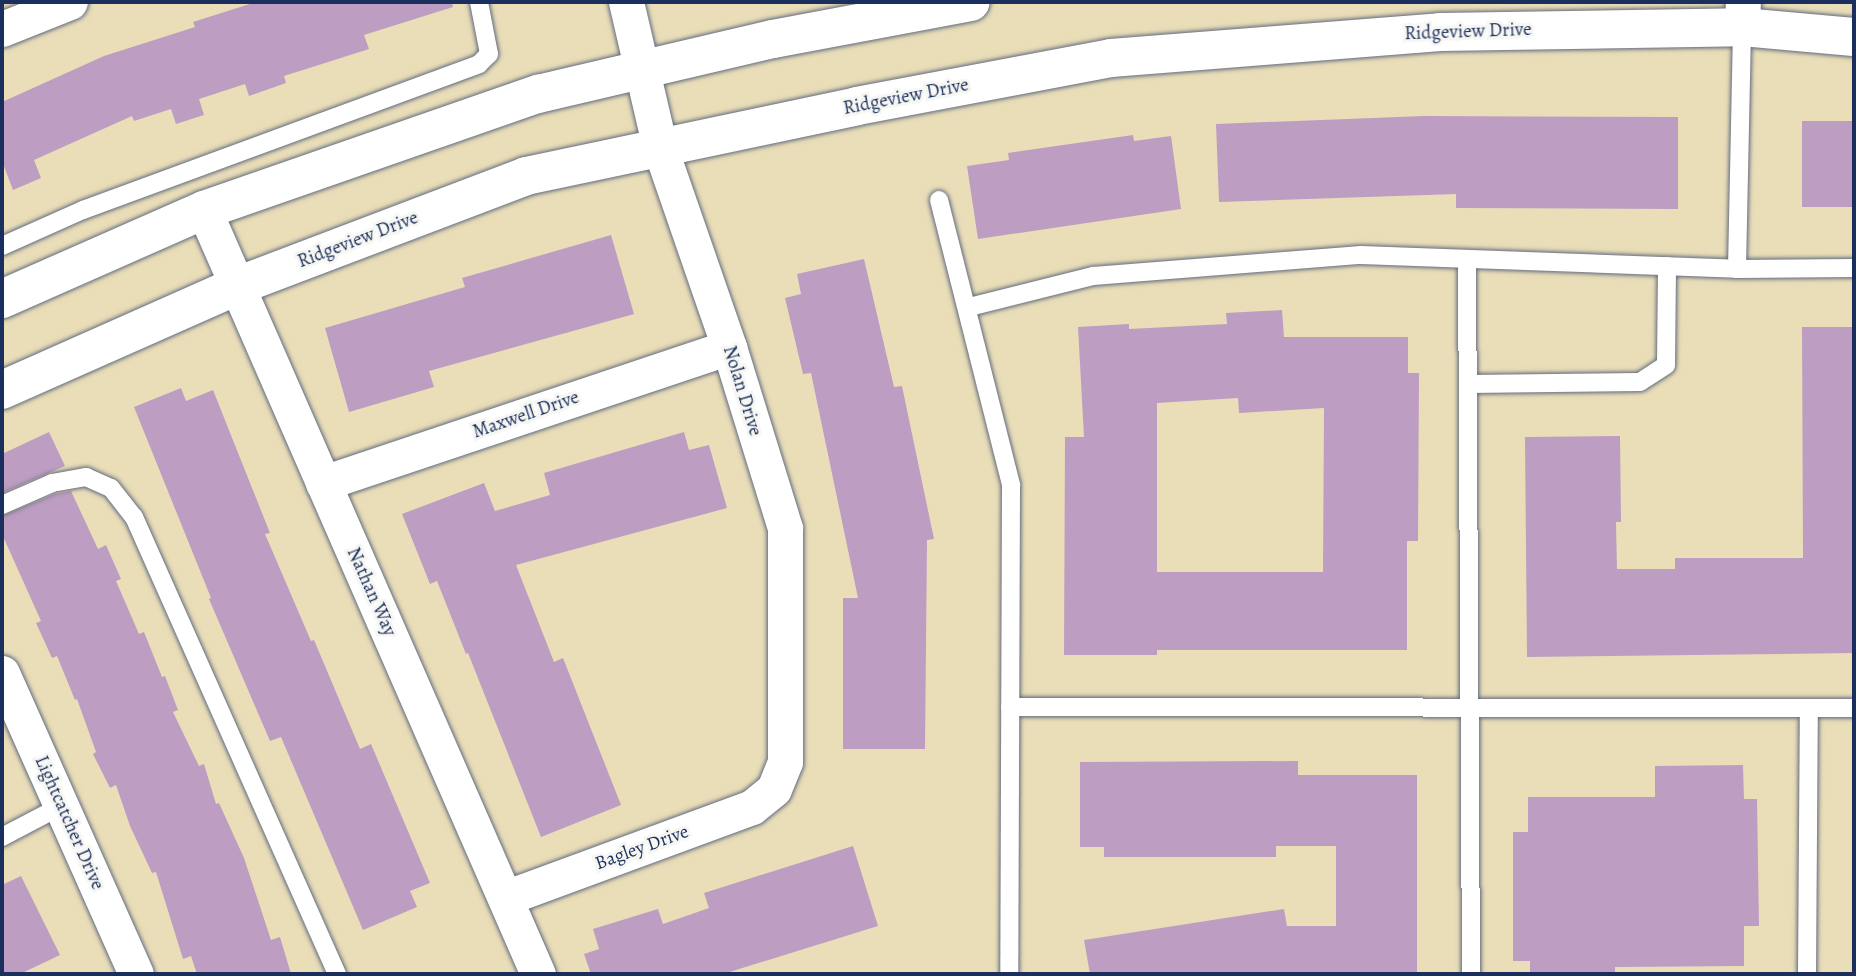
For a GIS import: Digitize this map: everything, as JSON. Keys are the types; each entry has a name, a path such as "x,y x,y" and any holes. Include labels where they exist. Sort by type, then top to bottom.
{"main road":[{"path":"2,299 204,210 538,94 774,39 971,2"},
{"name":"Ridgeview Drive","path":"2,390 237,286 526,176 857,106 1111,58 1440,32 1743,14 1854,37"}],"street":[{"path":"2,29 70,2"},
{"name":"Nolan Drive","path":"626,2 660,148 729,347 785,528 785,762 774,789"},
{"name":"Nathan Way","path":"204,210 538,974"},
{"name":"Maxwell Drive","path":"323,483 729,347"},
{"name":"Lightcatcher Drive","path":"2,673 130,972"},
{"name":"Bagley Drive","path":"505,898 752,807 774,789"}],"lane":[{"path":"2,246 83,210 480,64 489,54 479,2"},
{"path":"1737,269 1743,14"},
{"path":"939,200 969,307 1012,485 1009,974"},
{"path":"969,307 1093,276 1361,255 1737,269 1854,268"},
{"path":"1467,258 1471,974"},
{"path":"1468,384 1640,382 1666,365 1667,266"},
{"path":"2,505 52,483 86,477 111,488 134,517 337,974"},
{"path":"1010,707 1854,708"},
{"path":"1807,974 1809,708"},
{"path":"2,837 61,806"}],"building":[{"path":"256,2 452,2 453,7 364,35 369,49 284,76 286,83 249,96 245,84 199,99 204,115 176,124 171,109 134,121 132,116 34,160 41,178 13,190 2,161 2,102 104,56 195,27 193,22"},
{"path":"1424,116 1678,117 1678,209 1456,208 1456,194 1219,202 1216,124"},
{"path":"1802,121 1854,121 1854,207 1802,207"},
{"path":"1133,135 1134,141 1171,136 1181,209 978,239 967,166 1009,160 1008,153"},
{"path":"611,235 634,314 429,371 434,387 349,412 325,328 465,287 462,278"},
{"path":"864,259 894,387 902,386 934,539 927,540 925,749 843,749 843,598 858,598 811,373 803,374 785,298 801,294 797,274"},
{"path":"1282,310 1284,337 1408,337 1408,373 1419,373 1418,541 1407,541 1407,650 1157,650 1157,655 1064,655 1065,437 1084,437 1078,327 1129,324 1129,329 1227,324 1226,313","holes":["1238,398 1239,413 1324,408 1323,572 1157,572 1157,403"]},
{"path":"1802,327 1854,327 1854,653 1527,657 1525,437 1620,436 1621,522 1616,522 1617,569 1675,569 1675,558 1803,558"},
{"path":"181,388 186,401 213,390 270,533 265,534 311,641 314,640 360,749 371,744 430,883 410,891 417,907 363,930 281,737 270,741 209,599 211,598 134,407"},
{"path":"49,432 65,466 2,493 2,454"},
{"path":"684,432 689,450 709,445 727,508 516,565 554,662 563,658 621,805 541,837 468,653 466,654 437,581 430,584 402,514 484,483 495,511 550,495 544,473"},
{"path":"71,491 98,549 106,545 121,579 116,581 139,634 144,632 162,677 165,676 178,710 173,712 199,766 204,764 216,804 219,803 244,858 271,940 280,937 291,974 197,974 191,956 183,959 156,872 152,873 130,826 116,785 110,788 93,754 96,752 77,699 75,700 57,656 52,658 36,623 41,621 2,534 2,516 55,494"},
{"path":"1298,761 1298,775 1417,775 1417,974 1090,974 1084,940 1284,909 1287,926 1336,926 1336,846 1276,846 1276,857 1104,857 1104,847 1080,847 1080,762"},
{"path":"1743,765 1744,799 1757,799 1759,926 1744,926 1744,966 1615,967 1615,974 1530,974 1530,961 1513,961 1513,832 1528,832 1528,797 1655,797 1655,766"},
{"path":"853,846 878,926 723,974 591,974 584,954 599,949 593,929 658,909 663,924 709,908 704,893"},
{"path":"21,876 60,955 20,974 2,974 2,885"}]}
